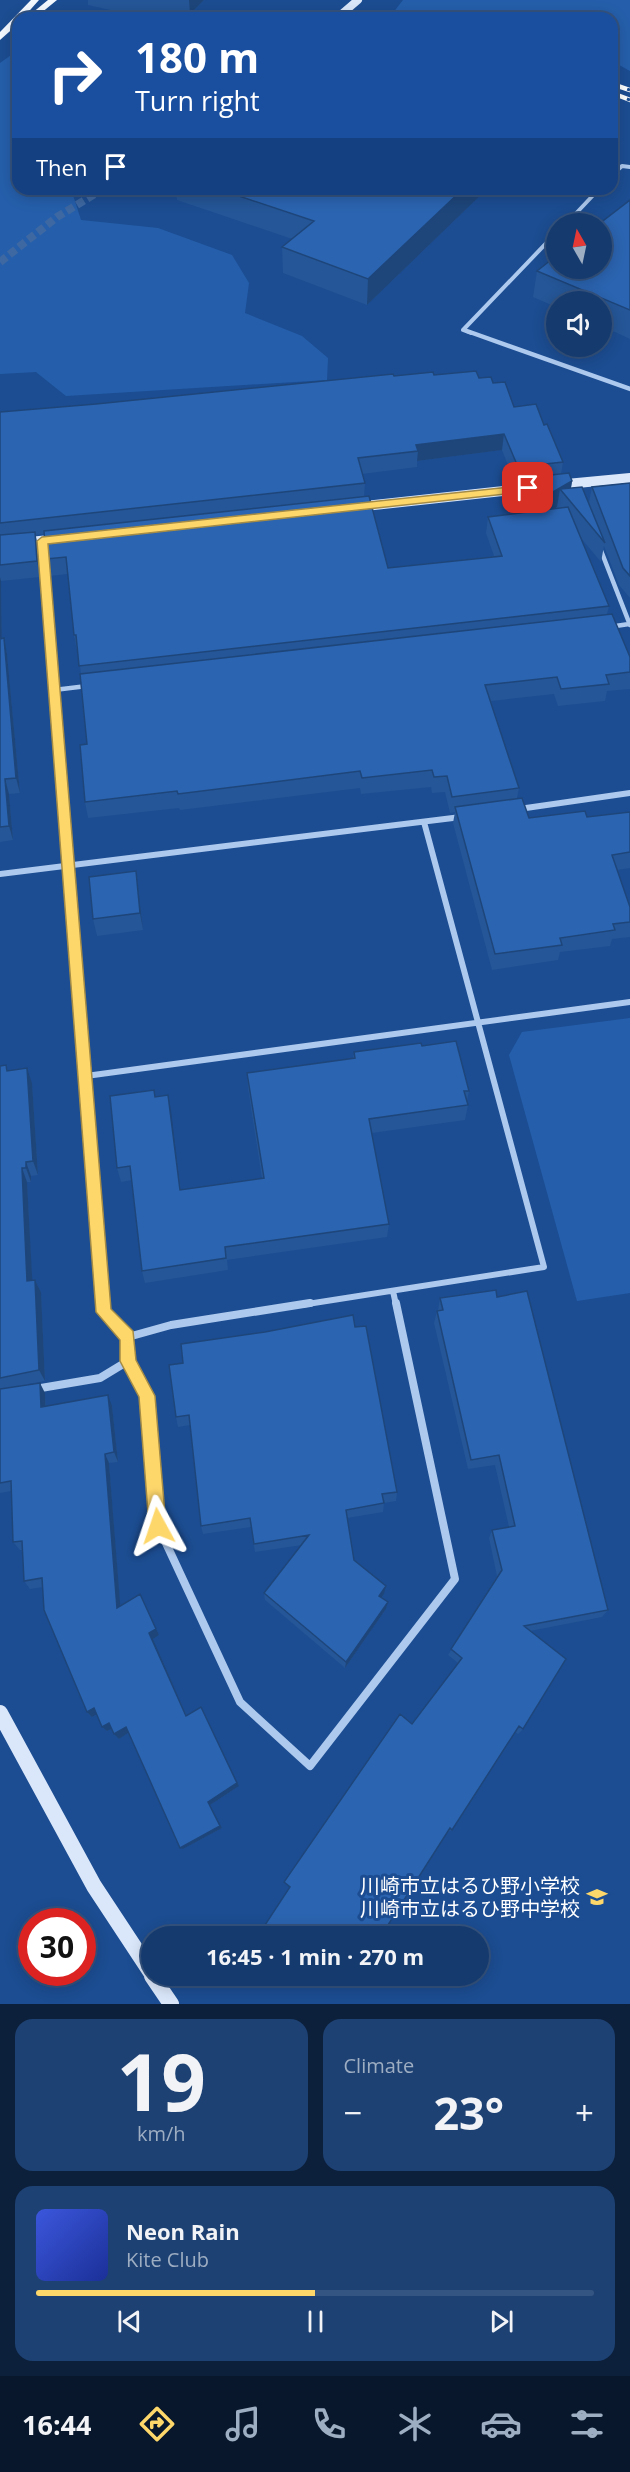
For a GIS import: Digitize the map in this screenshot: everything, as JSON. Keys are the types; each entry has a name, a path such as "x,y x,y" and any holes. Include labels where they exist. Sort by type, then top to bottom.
{"main road":[{"path":"23,12 34,0"},
{"path":"38,12 53,0"},
{"path":"0,39 12,25"}],"street":[{"path":"344,12 358,0"},
{"path":"576,213 593,195"},
{"path":"546,243 463,330 630,389"},
{"path":"350,508 630,478"},
{"path":"575,483 579,494"},
{"path":"0,545 66,538"},
{"path":"596,538 630,625 606,627"},
{"path":"42,541 103,1312 128,1337 128,1361 147,1396 158,1526 240,1702 310,1766 455,1580 393,1292"},
{"path":"54,690 90,686"},
{"path":"516,809 630,793"},
{"path":"0,874 470,816"},
{"path":"128,1337 171,1325 544,1267 424,822"},
{"path":"86,1076 630,1002"},
{"path":"22,1391 100,1378 128,1361"},
{"path":"0,1713 94,1886 141,1958"},
{"path":"159,1986 171,2004"}],"shaded area":[{"path":"403,0 630,0 630,71 618,64 618,12 394,12"},
{"path":"12,54 12,195 73,195 81,220 158,228 232,255 249,283 245,313 302,336 328,358 327,380 66,396 36,372 0,374 0,63"},
{"path":"630,1018 630,1293 577,1301 509,1055 522,1032"}],"building":[{"path":"236,195 457,195 368,279 282,247 314,221"},
{"path":"630,200 630,310 612,302 612,291 585,291 556,279 612,279 612,214"},
{"path":"546,264 546,275 537,271"},
{"path":"476,371 479,378 491,377 493,383 505,382 514,407 536,404 563,462 518,467 504,434 416,445 418,451 358,458 365,483 0,523 0,412 393,374 394,376 433,372 434,375"},
{"path":"569,473 572,481 534,503 524,478"},
{"path":"630,483 630,576 623,568 592,487"},
{"path":"582,487 605,543 560,489"},
{"path":"369,496 388,568 502,556 488,517 568,507 609,606 79,666 66,557 46,559 44,531"},
{"path":"35,532 37,561 0,565 0,535"},
{"path":"612,614 630,657 630,672 606,675 609,684 561,689 557,677 485,685 519,788 452,797 447,776 434,777 432,770 362,778 360,771 178,794 177,791 85,802 80,745 87,744 80,674"},
{"path":"4,638 16,778 5,779 9,826 0,827 0,639"},
{"path":"522,798 529,818 585,811 587,817 630,812 630,852 612,855 630,907 630,922 613,924 615,930 560,938 562,945 495,954 455,807"},
{"path":"136,871 140,913 93,919 89,877"},
{"path":"456,1041 469,1091 464,1091 468,1105 369,1119 389,1224 225,1247 226,1258 142,1271 130,1166 117,1168 110,1096 154,1090 155,1097 168,1095 180,1190 264,1178 247,1073 355,1058 354,1052"},
{"path":"6,1065 7,1071 27,1068 33,1161 26,1162 26,1168 22,1168 27,1281 35,1280 39,1370 0,1378 0,1066"},
{"path":"496,1290 497,1297 527,1291 608,1610 524,1626 566,1659 523,1729 519,1726 387,1926 264,1926 290,1887 284,1882 400,1714 412,1724 462,1658 451,1649 502,1570 492,1530 515,1526 499,1455 471,1460 437,1311 443,1310 440,1298"},
{"path":"353,1315 355,1327 366,1326 397,1492 382,1494 384,1503 346,1510 354,1560 386,1586 379,1596 388,1602 346,1662 264,1593 309,1535 254,1544 250,1518 201,1526 189,1415 176,1417 169,1365 183,1363 181,1344 265,1332"},
{"path":"40,1383 41,1407 108,1395 114,1452 105,1454 117,1608 140,1594 156,1629 149,1633 186,1716 201,1707 237,1783 208,1802 220,1826 180,1848 126,1727 114,1734 109,1723 102,1727 94,1708 87,1712 44,1610 42,1578 24,1581 22,1541 13,1542 11,1481 0,1483 0,1389"}],"tunnel":[{"path":"0,262 57,217 93,195"}],"railway":[{"path":"618,86 630,90"},
{"path":"618,95 630,100"}],"place":[{"name":"川崎市立はるひ野小学校 川崎市立はるひ野中学校","path":"597,1897"}],"route":[{"path":"158,1526 147,1396 128,1361 128,1337 103,1312 42,541 528,488"}]}
